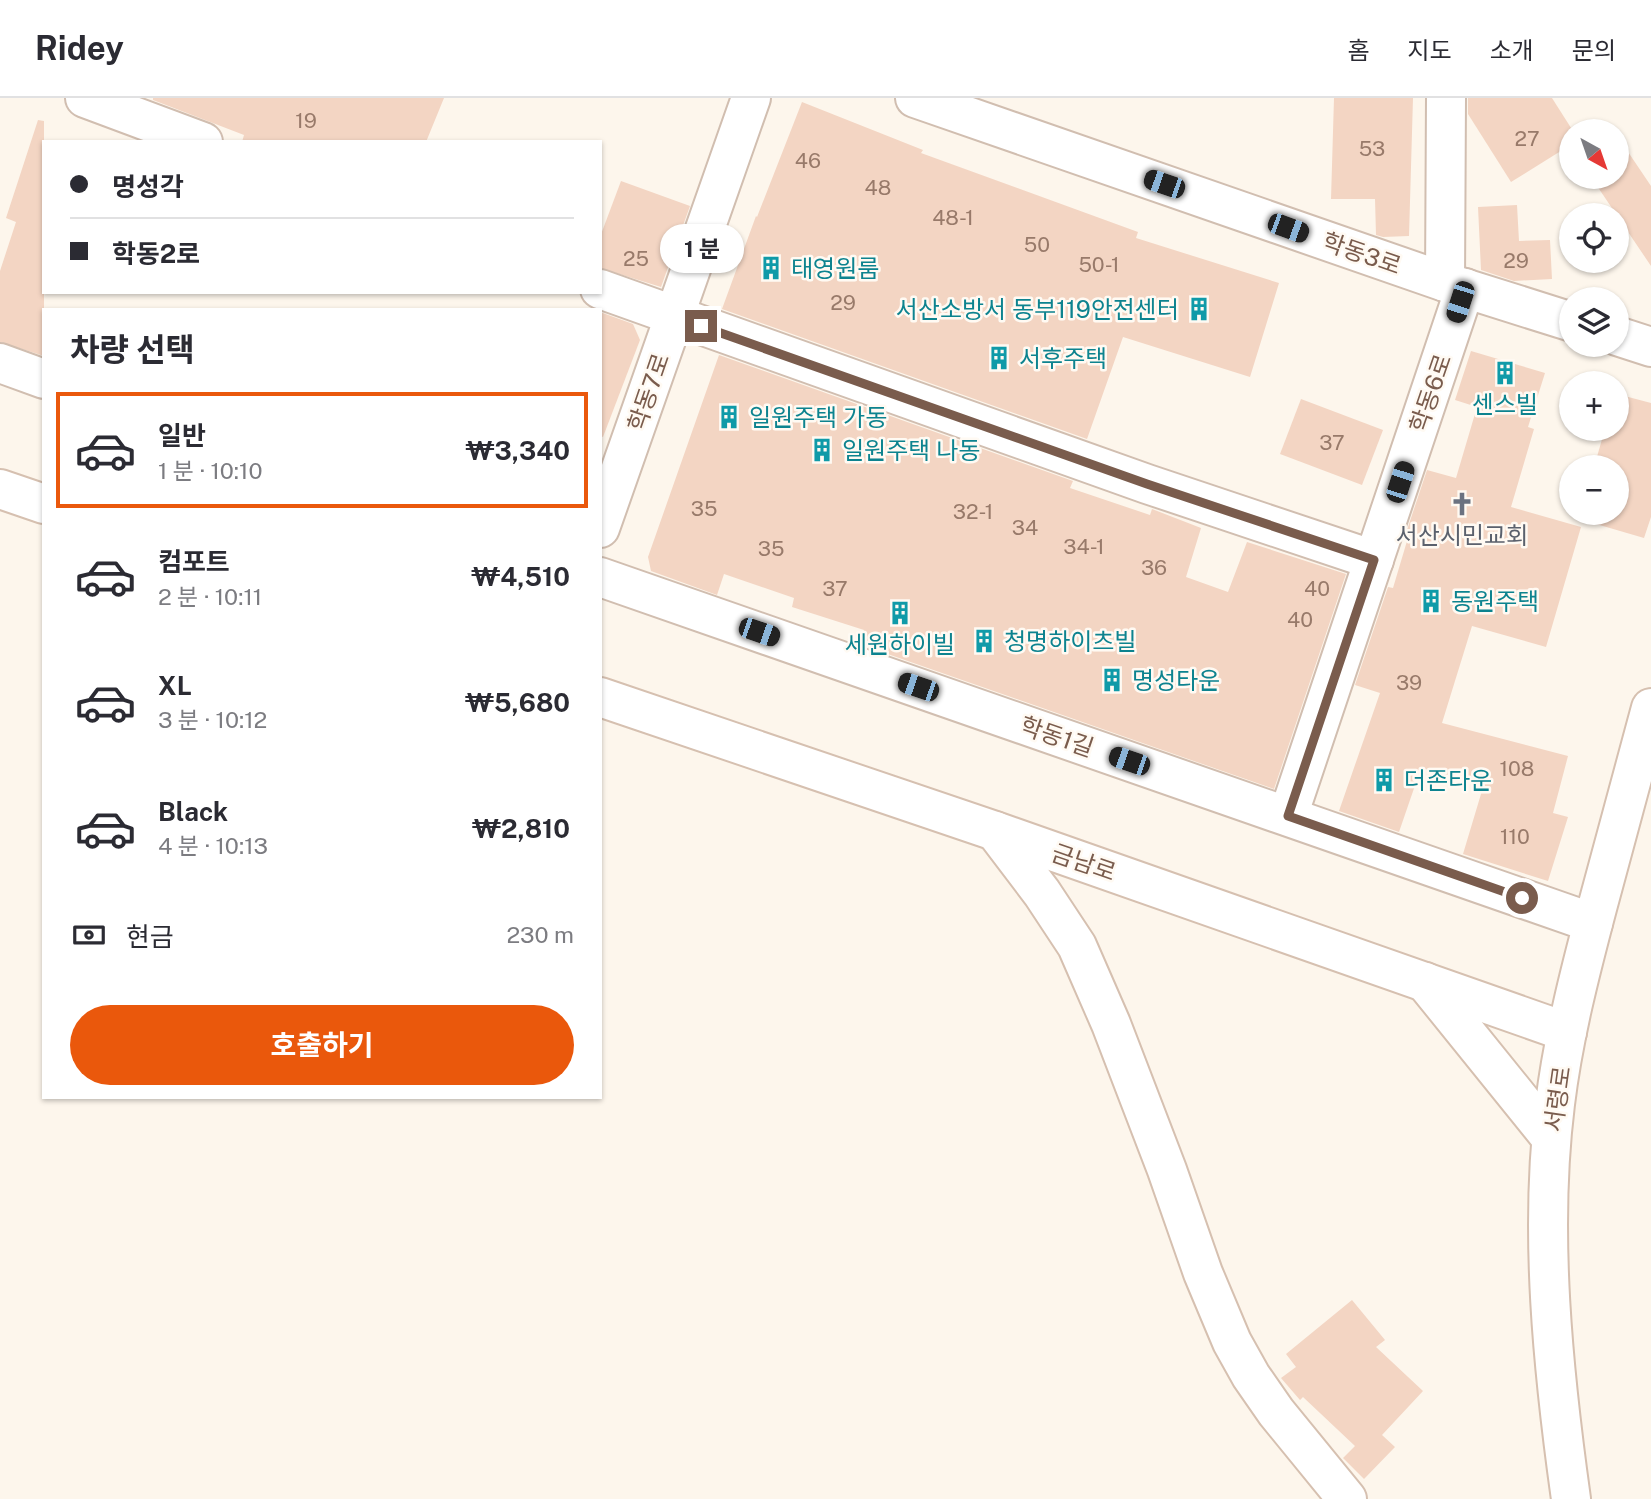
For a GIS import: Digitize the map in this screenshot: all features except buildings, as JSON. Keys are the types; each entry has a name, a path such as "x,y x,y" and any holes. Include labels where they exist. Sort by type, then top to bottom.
{"street":[{"path":"85,98 198,140"},
{"name":"학동7로","path":"602,522 751,98"},
{"name":"학동3로","path":"915,98 1455,285 1559,318"},
{"name":"학동6로","path":"1288,816 1374,560 1455,285 1446,98"},
{"path":"602,290 1133,479 1374,560"},
{"path":"1629,341 1651,347"},
{"path":"0,363 42,378"},
{"path":"0,489 42,504"},
{"name":"학동1길","path":"602,578 1593,923"},
{"name":"금남로","path":"602,698 995,831 1567,1032"},
{"name":"서령로","path":"1571,1499 1559,1400 1550,1280 1551,1138 1567,1032 1593,923 1651,708"},
{"path":"995,831 1077,946 1111,1024 1203,1273 1232,1342 1276,1412 1347,1499"},
{"path":"1424,980 1551,1138"}],"place":[{"name":"태영원룸","path":"771,268"},
{"name":"서산소방서 동부119안전센터","path":"1199,309"},
{"name":"서후주택","path":"999,358"},
{"name":"센스빌","path":"1505,373"},
{"name":"일원주택 가동","path":"729,417"},
{"name":"일원주택 나동","path":"822,450"},
{"name":"서산시민교회","path":"1462,504"},
{"name":"동원주택","path":"1431,601"},
{"name":"세원하이빌","path":"900,613"},
{"name":"청명하이츠빌","path":"984,641"},
{"name":"명성타운","path":"1112,680"},
{"name":"더존타운","path":"1384,780"}],"route":[{"path":"701,326 1147,484 1374,560 1288,816 1522,898"}]}
